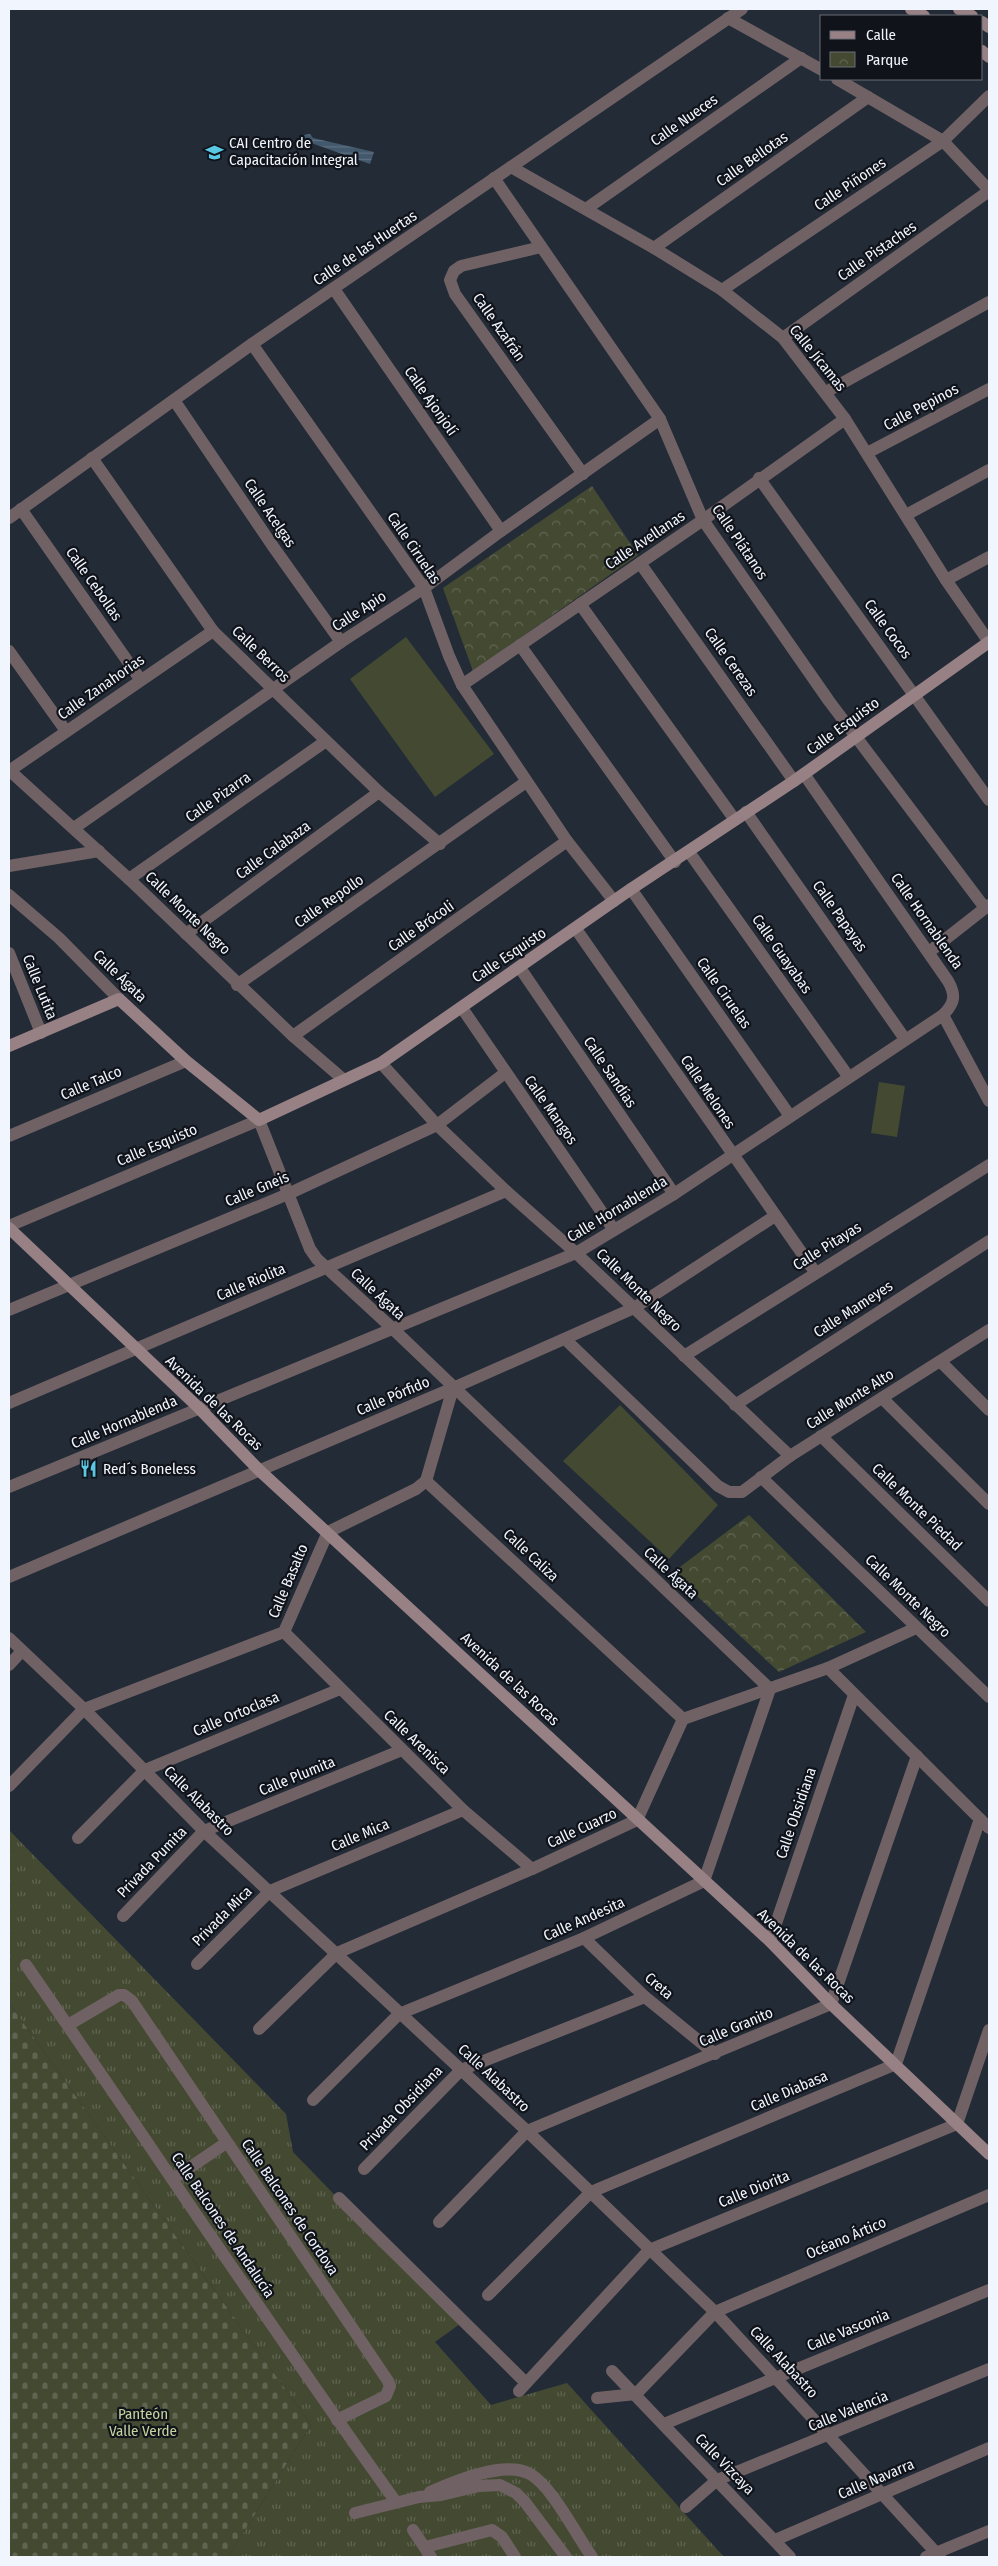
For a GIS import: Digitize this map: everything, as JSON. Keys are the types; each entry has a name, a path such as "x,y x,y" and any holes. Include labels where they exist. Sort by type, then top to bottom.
{"street":[{"name":"Calle de las Huertas","path":"9,518 252,344 742,9"},
{"path":"911,9 922,15"},
{"path":"959,9 970,15"},
{"path":"728,18 820,69"},
{"name":"Calle Nueces","path":"586,209 801,58"},
{"path":"839,80 943,141 989,191"},
{"name":"Calle Piñones","path":"722,290 943,141 989,96"},
{"name":"Calle Bellotas","path":"654,248 868,97"},
{"name":"Calle Jícamas","path":"511,166 654,248 722,290 783,338 845,419 946,580 989,642"},
{"name":"Calle Plátanos","path":"494,178 660,419 703,520 856,736 987,907"},
{"name":"Calle Pistaches","path":"783,338 989,191"},
{"name":"Calle Azafrán","path":"541,247 461,266 454,271 450,280 455,294 583,474"},
{"name":"Calle Ajonjolí","path":"334,289 501,531"},
{"path":"826,392 989,302"},
{"name":"Calle Ciruelas","path":"252,344 424,588 449,656 462,685 526,782 614,901"},
{"name":"Calle Pepinos","path":"868,454 989,389"},
{"name":"Calle Acelgas","path":"174,400 272,545 341,642"},
{"name":"Calle Apio","path":"74,828 275,690 341,642 424,588 501,531 660,419"},
{"name":"Calle Avellanas","path":"462,685 703,520 759,478 845,419"},
{"name":"Calle Berros","path":"92,458 213,631 378,792 440,844"},
{"path":"906,514 989,470"},
{"name":"Calle Cocos","path":"759,478 989,800"},
{"name":"Calle Cebollas","path":"21,509 140,679"},
{"path":"946,580 989,557"},
{"name":"Calle Cerezas","path":"640,563 799,777"},
{"path":"580,604 735,820"},
{"name":"Calle Zanahorias","path":"9,771 140,679 213,631"},
{"name":"Calle Esquisto","path":"9,1227 259,1120 381,1064 631,889 675,862 799,777 989,642"},
{"path":"520,645 675,862"},
{"path":"9,651 66,731"},
{"name":"Calle Pizarra","path":"129,879 326,742"},
{"name":"Calle Monte Negro","path":"9,771 129,879 237,985 344,1080"},
{"name":"Calle Hornablenda","path":"9,1487 576,1253 674,1194 905,1038 943,1015 950,1008 954,996 948,981 929,952 799,777"},
{"path":"440,844 526,782"},
{"name":"Calle Calabaza","path":"186,934 378,792"},
{"name":"Calle Papayas","path":"746,812 905,1038"},
{"name":"Calle Brócoli","path":"293,1036 568,841"},
{"name":"Calle Repollo","path":"237,985 440,844"},
{"path":"9,866 99,851"},
{"name":"Calle Guayabas","path":"689,852 848,1076"},
{"name":"Calle Ciruelas","path":"631,889 790,1116"},
{"name":"Calle Ágata","path":"9,895 59,938 120,999 186,1060 259,1120 310,1249 326,1268 392,1328 770,1689"},
{"path":"929,952 987,907"},
{"name":"Calle Melones","path":"576,929 732,1156 815,1272"},
{"name":"Calle Lutita","path":"9,953 40,1033"},
{"name":"Calle Sandías","path":"520,968 674,1194"},
{"path":"9,1046 120,999"},
{"name":"Calle Mangos","path":"462,1008 614,1230"},
{"path":"943,1015 988,1094"},
{"name":"Calle Talco","path":"9,1136 186,1060"},
{"name":"Calle Monte Negro","path":"381,1064 437,1124 506,1191 576,1253 790,1456"},
{"name":"Calle Gneis","path":"9,1310 288,1194 437,1124 505,1072"},
{"name":"Calle Pitayas","path":"684,1356 815,1272 989,1165"},
{"name":"Calle Riolita","path":"9,1402 506,1191"},
{"name":"Calle Pórfido","path":"9,1577 565,1340 634,1308 775,1216"},
{"name":"Avenida de las Rocas","path":"9,1227 199,1408 259,1470 770,1941 831,2004 989,2154"},
{"name":"Calle Mameyes","path":"735,1405 989,1241"},
{"name":"Calle Monte Alto","path":"565,1340 718,1486 729,1492 742,1492 790,1456 989,1330"},
{"path":"941,1362 989,1410"},
{"path":"328,1532 416,1489 426,1481 453,1388"},
{"path":"882,1398 989,1504"},
{"name":"Calle Monte Piedad","path":"822,1436 989,1601"},
{"name":"Calle Monte Negro","path":"761,1477 916,1628 988,1692"},
{"name":"Calle Caliza","path":"426,1481 683,1719"},
{"name":"Calle Basalto","path":"84,1709 284,1632 328,1532"},
{"path":"683,1719 828,1668 916,1628"},
{"name":"Calle Arenisca","path":"284,1632 463,1810 532,1869"},
{"name":"Calle Alabastro","path":"9,1638 84,1709 204,1831 527,2131 649,2250 716,2312 883,2493 934,2556"},
{"path":"9,1664 22,1651"},
{"path":"828,1668 854,1696 989,1828"},
{"name":"Calle Ortoclasa","path":"145,1770 340,1689"},
{"path":"704,1881 770,1689"},
{"name":"Calle Obsidiana","path":"770,1941 854,1696"},
{"path":"9,1786 84,1709"},
{"name":"Calle Cuarzo","path":"260,2029 337,1953 532,1869 637,1820 683,1719"},
{"name":"Calle Plumita","path":"204,1831 402,1750"},
{"path":"831,2004 917,1756"},
{"path":"78,1838 145,1770"},
{"name":"Calle Mica","path":"270,1891 463,1810"},
{"path":"896,2064 980,1819"},
{"name":"Privada Pumita","path":"123,1916 204,1831"},
{"name":"Calle Andesita","path":"313,2100 399,2014 584,1938 704,1881"},
{"name":"Privada Mica","path":"197,1964 270,1891"},
{"name":"Creta","path":"584,1938 645,1996 715,2054"},
{"name":"Calle Balcones de Andalucía","path":"26,1965 173,2179 246,2290 396,2502"},
{"name":"Calle Balcones de Cordova","path":"68,2025 114,1998 124,1995 132,2001 388,2381 390,2386 386,2396 337,2420"},
{"path":"461,2070 645,1996"},
{"name":"Calle Granito","path":"439,2222 527,2131 831,2004"},
{"path":"957,2124 989,2030"},
{"name":"Calle Diabasa","path":"488,2295 590,2192 896,2064"},
{"name":"Privada Obsidiana","path":"364,2169 461,2070"},
{"name":"Calle Diorita","path":"339,2198 523,2387 649,2250 957,2124"},
{"path":"173,2179 226,2143"},
{"name":"Océano Ártico","path":"716,2312 989,2195"},
{"name":"Calle Vasconia","path":"664,2424 989,2290"},
{"path":"598,2398 636,2394 716,2312"},
{"name":"Calle Valencia","path":"686,2507 717,2480 830,2436 989,2369"},
{"name":"Calle Vizcaya","path":"612,2371 790,2557"},
{"name":"Calle Navarra","path":"775,2540 989,2448"},
{"path":"419,2497 440,2487 496,2470 520,2470 530,2474 545,2486 592,2557"},
{"path":"355,2513 419,2497 441,2495 491,2485 508,2488 516,2493 534,2513 566,2557"},
{"path":"413,2530 428,2552 492,2530 502,2537 515,2557"},
{"path":"934,2556 989,2531"}],"green space":[{"path":"592,486 638,555 473,671 443,588"},
{"path":"406,637 494,754 435,797 350,679"},
{"path":"879,1082 905,1086 897,1137 871,1133"},
{"path":"620,1405 718,1505 669,1559 563,1461"},
{"path":"749,1515 866,1632 779,1672 672,1573"},
{"path":"9,1830 286,2114 293,2152 460,2324 435,2342 491,2405 567,2383 724,2557 228,2557 311,2425 9,2003"},
{"name":"Panteón Valle Verde","path":"9,2003 311,2425 228,2557 9,2557"}],"water":[{"path":"310,134 313,138 374,152 370,164 303,140 304,135"}],"place":[{"name":"CAI Centro de Capacitación Integral","path":"215,152"},
{"name":"Red´s Boneless","path":"89,1469"}]}
